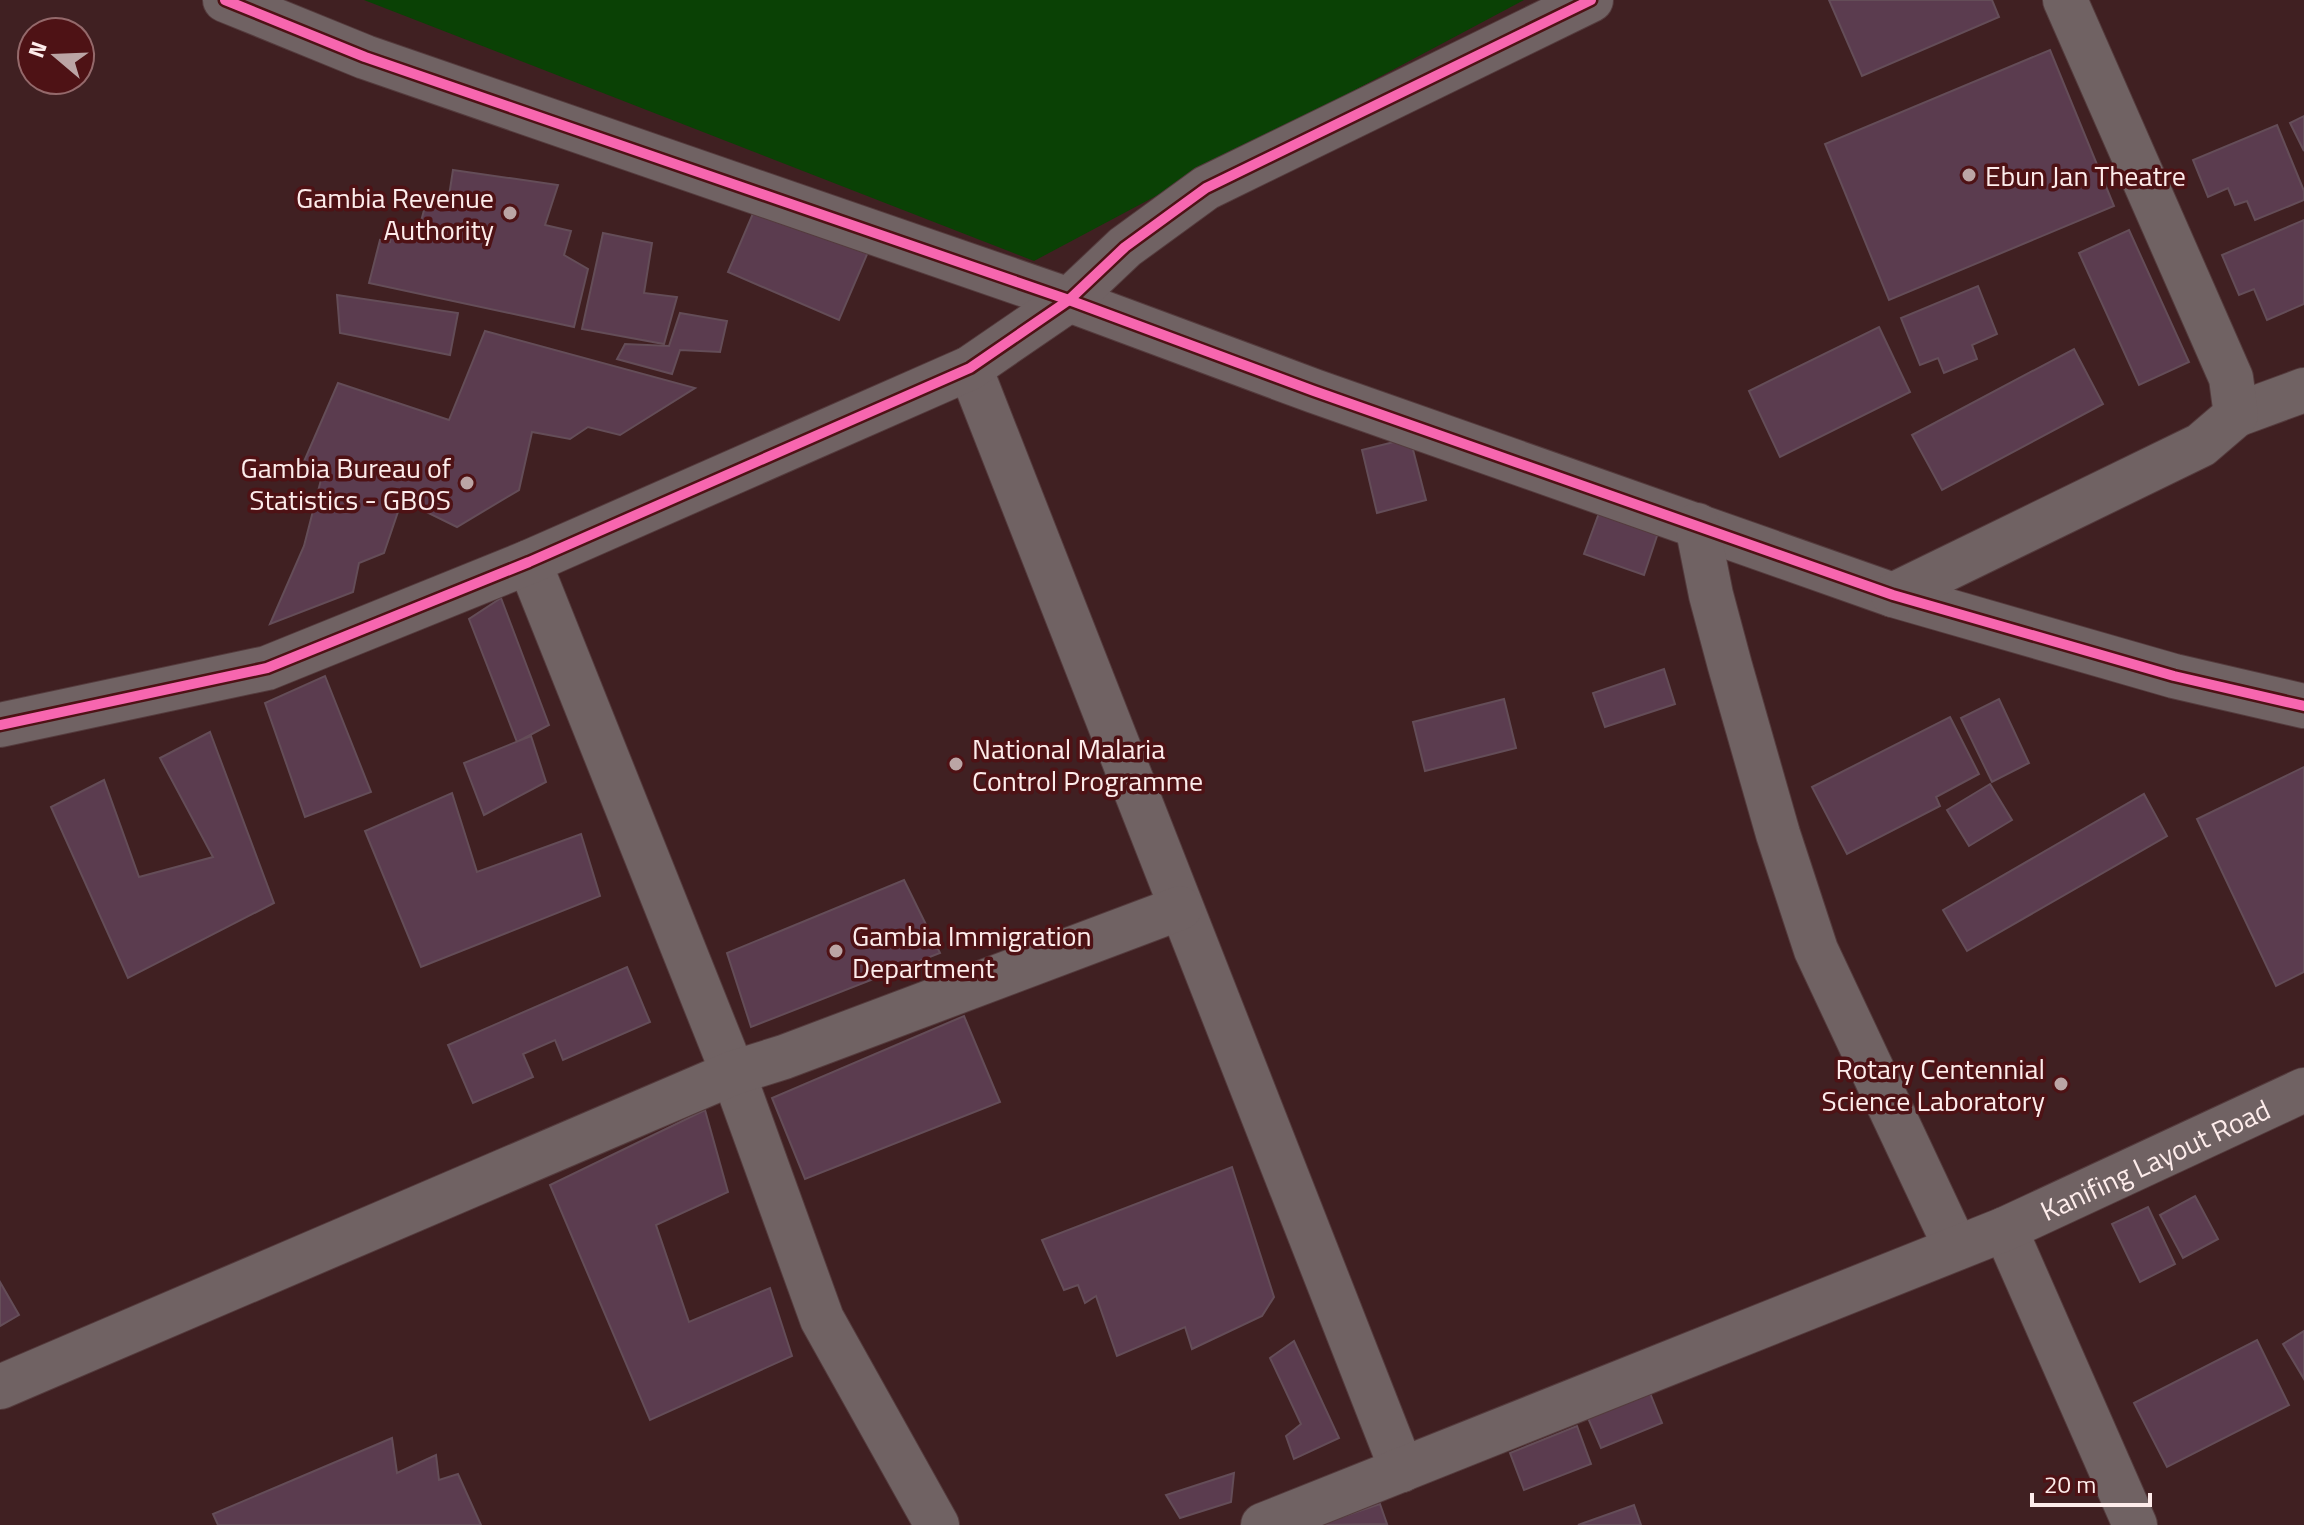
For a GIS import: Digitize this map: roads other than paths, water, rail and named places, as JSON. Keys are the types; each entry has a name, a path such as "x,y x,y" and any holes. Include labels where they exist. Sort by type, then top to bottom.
{"street":[{"path":"225,0 365,57 1069,300 1314,391 1893,595 2174,676 2304,706"},
{"path":"0,725 267,668 529,562 970,368 1069,300 1125,247 1206,188 1530,13 1591,0"},
{"path":"2065,0 2231,378 2236,415"},
{"path":"970,368 1402,1470"},
{"path":"1893,595 2201,445 2236,415 2304,390"},
{"path":"1697,525 1730,666 1778,834 1816,950 1956,1248"},
{"path":"529,562 733,1073 822,1319 937,1525"},
{"path":"0,1387 733,1073 784,1057 1180,908"},
{"name":"Kanifing Layout Road","path":"1263,1525 2005,1229 2304,1090"},
{"path":"2005,1229 2135,1525"}],"place":[{"name":"Ebun Jan Theatre","path":"1969,175"},
{"name":"Gambia Revenue Authority","path":"510,213"},
{"name":"Gambia Bureau of Statistics - GBOS","path":"467,483"},
{"name":"National Malaria Control Programme","path":"956,764"},
{"name":"Gambia Immigration Department","path":"836,951"},
{"name":"Rotary Centennial Science Laboratory","path":"2061,1084"}]}
